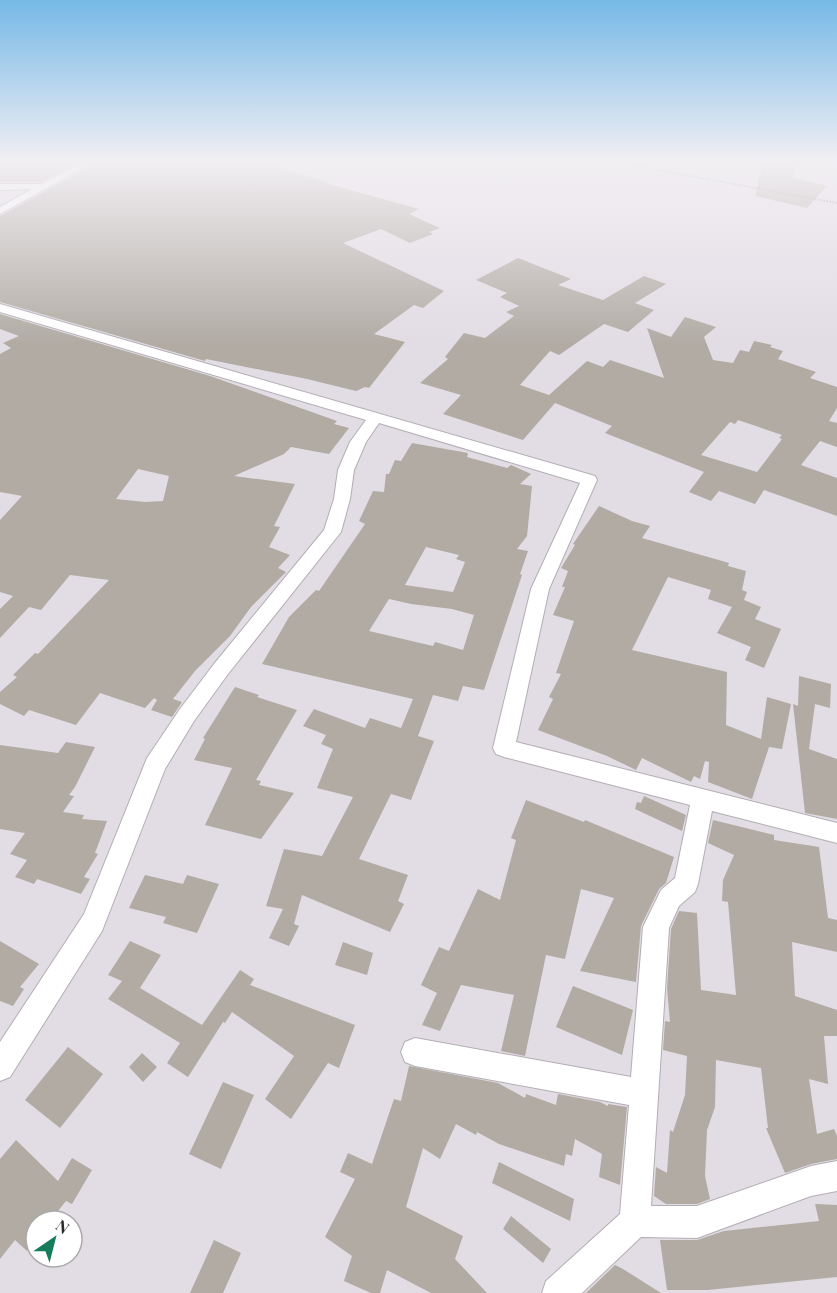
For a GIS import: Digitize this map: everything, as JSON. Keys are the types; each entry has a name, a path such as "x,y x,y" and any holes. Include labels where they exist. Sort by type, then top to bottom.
{"street":[{"path":"0,308 589,480 540,589 504,748 837,833"},
{"path":"0,1067 93,922 155,765 187,715 221,669 309,557 332,532 342,499 346,470 358,442 375,418"},
{"path":"558,1293 635,1221 656,927 670,898 686,885 704,799"},
{"path":"415,1052 644,1094"},
{"path":"635,1221 697,1222 812,1181 837,1176"}],"building":[{"path":"0,223 430,223 440,228 429,232 433,234 410,243 381,229 343,243 444,291 423,308 414,305 374,334 405,342 369,388 365,387 356,391 307,379 206,359 205,361 0,302"},
{"path":"518,258 571,279 558,285 603,300 644,276 666,284 635,303 654,310 628,332 604,324 559,355 550,351 520,385 549,395 587,361 603,367 610,360 664,378 647,328 671,337 685,317 716,327 704,337 713,360 733,363 740,350 749,352 754,341 772,345 770,347 783,351 778,359 816,372 810,378 837,387 837,408 829,421 837,423 837,447 820,441 801,465 837,478 837,516 764,490 755,504 719,491 711,501 689,492 704,472 605,433 612,426 555,403 523,440 443,414 461,395 420,383 448,359 445,357 464,333 485,338 514,316 506,312 519,306 500,297 507,293 476,280","holes":["738,420 782,435 779,438 782,439 757,472 701,455 730,422 735,424"]},
{"path":"0,314 210,376 337,421 334,424 349,428 329,454 291,447 284,454 234,476 295,484 274,526 280,527 269,547 290,555 278,568 286,572 251,607 230,636 195,671 173,699 182,702 172,717 151,710 157,700 154,698 145,708 100,693 76,725 29,710 24,716 0,704 0,692 17,677 13,675 35,653 38,654 109,580 70,575 41,610 29,607 0,638 0,609 13,596 0,592 0,520 22,496 0,492 0,354 11,348 3,343 19,336 0,329","holes":["138,469 169,476 163,501 116,499"]},
{"path":"412,443 468,453 467,457 507,468 511,465 531,474 520,484 532,486 527,536 517,549 528,551 484,690 463,686 458,701 433,695 418,736 434,741 411,800 391,794 359,859 408,875 398,901 404,904 390,932 302,895 294,924 299,926 289,946 269,938 283,909 266,906 284,849 322,856 353,797 317,788 333,749 321,744 326,735 303,726 314,709 365,728 370,718 401,728 413,699 262,664 289,617 316,590 319,591 365,524 359,521 373,491 384,492 386,474 389,474 395,460 401,461","holes":["426,547 459,555 456,559 465,562 453,592 405,585","389,599 452,609 474,615 463,650 435,642 433,646 369,631"]},
{"path":"599,506 632,521 650,526 642,538 729,563 728,566 746,571 742,590 747,592 744,600 761,607 755,619 781,629 764,668 745,660 751,647 717,633 732,607 708,599 711,590 668,577 632,650 727,672 726,725 761,739 767,697 791,704 782,749 769,747 752,799 708,782 709,762 705,761 700,779 694,776 691,782 642,758 636,770 607,756 538,730 553,699 549,697 561,674 556,673 574,621 553,615 565,587 562,587 568,571 561,568 575,545 573,544"},
{"path":"799,676 831,684 830,708 815,704 809,749 837,759 837,819 805,813 793,704 798,706"},
{"path":"235,687 297,710 256,780 261,781 259,785 294,793 261,839 205,825 232,768 194,760 205,739 203,738"},
{"path":"66,742 95,747 69,795 74,796 63,812 84,815 82,819 107,821 95,853 98,854 84,877 90,879 81,894 37,879 34,884 15,877 27,860 10,854 25,833 0,829 0,745 58,753"},
{"path":"644,796 686,815 682,831 635,809 637,802 641,803"},
{"path":"526,800 584,822 585,820 674,857 666,883 659,889 641,926 636,982 580,971 614,898 581,889 565,959 546,955 525,1056 501,1051 514,995 461,985 440,1031 422,1025 437,993 421,985 439,947 449,951 478,889 500,900 516,840 511,838"},
{"path":"713,820 774,835 774,840 819,847 828,918 837,920 837,952 792,942 795,996 837,1010 837,1036 824,1036 828,1084 809,1079 817,1134 834,1129 837,1136 837,1159 811,1164 785,1173 766,1128 768,1128 761,1068 716,1060 715,1107 707,1130 705,1176 710,1199 697,1204 666,1204 654,1196 656,1167 667,1173 670,1130 673,1132 685,1095 687,1056 663,1050 665,1021 670,1022 667,988 671,929 679,911 697,913 701,990 736,995 728,902 722,901 723,880 734,855 708,843"},
{"path":"145,875 183,884 187,875 219,884 197,933 163,923 166,917 129,908"},
{"path":"0,941 39,964 20,987 24,989 13,1006 0,1001"},
{"path":"130,941 161,955 140,988 202,1025 240,970 254,979 250,985 355,1025 339,1068 328,1063 291,1119 265,1099 294,1056 232,1012 225,1023 223,1022 188,1077 167,1063 180,1043 108,999 122,981 108,975"},
{"path":"343,942 373,953 367,975 335,965"},
{"path":"573,986 633,1010 622,1055 556,1027"},
{"path":"68,1047 103,1074 60,1128 25,1100"},
{"path":"142,1053 157,1067 143,1082 129,1067"},
{"path":"409,1066 498,1083 525,1098 526,1094 556,1105 558,1094 600,1102 608,1106 608,1104 627,1107 620,1185 599,1177 602,1154 575,1139 572,1156 566,1154 564,1166 499,1144 456,1124 440,1159 423,1148 406,1207 463,1236 455,1259 487,1293 431,1293 387,1270 380,1293 371,1293 344,1281 352,1256 325,1237 355,1179 340,1172 348,1153 372,1164 394,1099 401,1101"},
{"path":"223,1082 254,1095 221,1169 189,1154"},
{"path":"16,1140 58,1181 72,1158 92,1170 72,1204 66,1201 60,1209 24,1209 24,1248 15,1240 0,1259 0,1159"},
{"path":"499,1162 574,1199 570,1221 492,1183"},
{"path":"815,1204 837,1205 837,1277 708,1290 667,1290 660,1240 697,1240 724,1231 819,1221"},
{"path":"511,1216 551,1249 543,1263 503,1229"},
{"path":"214,1240 241,1253 223,1293 190,1293"},
{"path":"615,1265 623,1269 661,1293 586,1293"}]}
